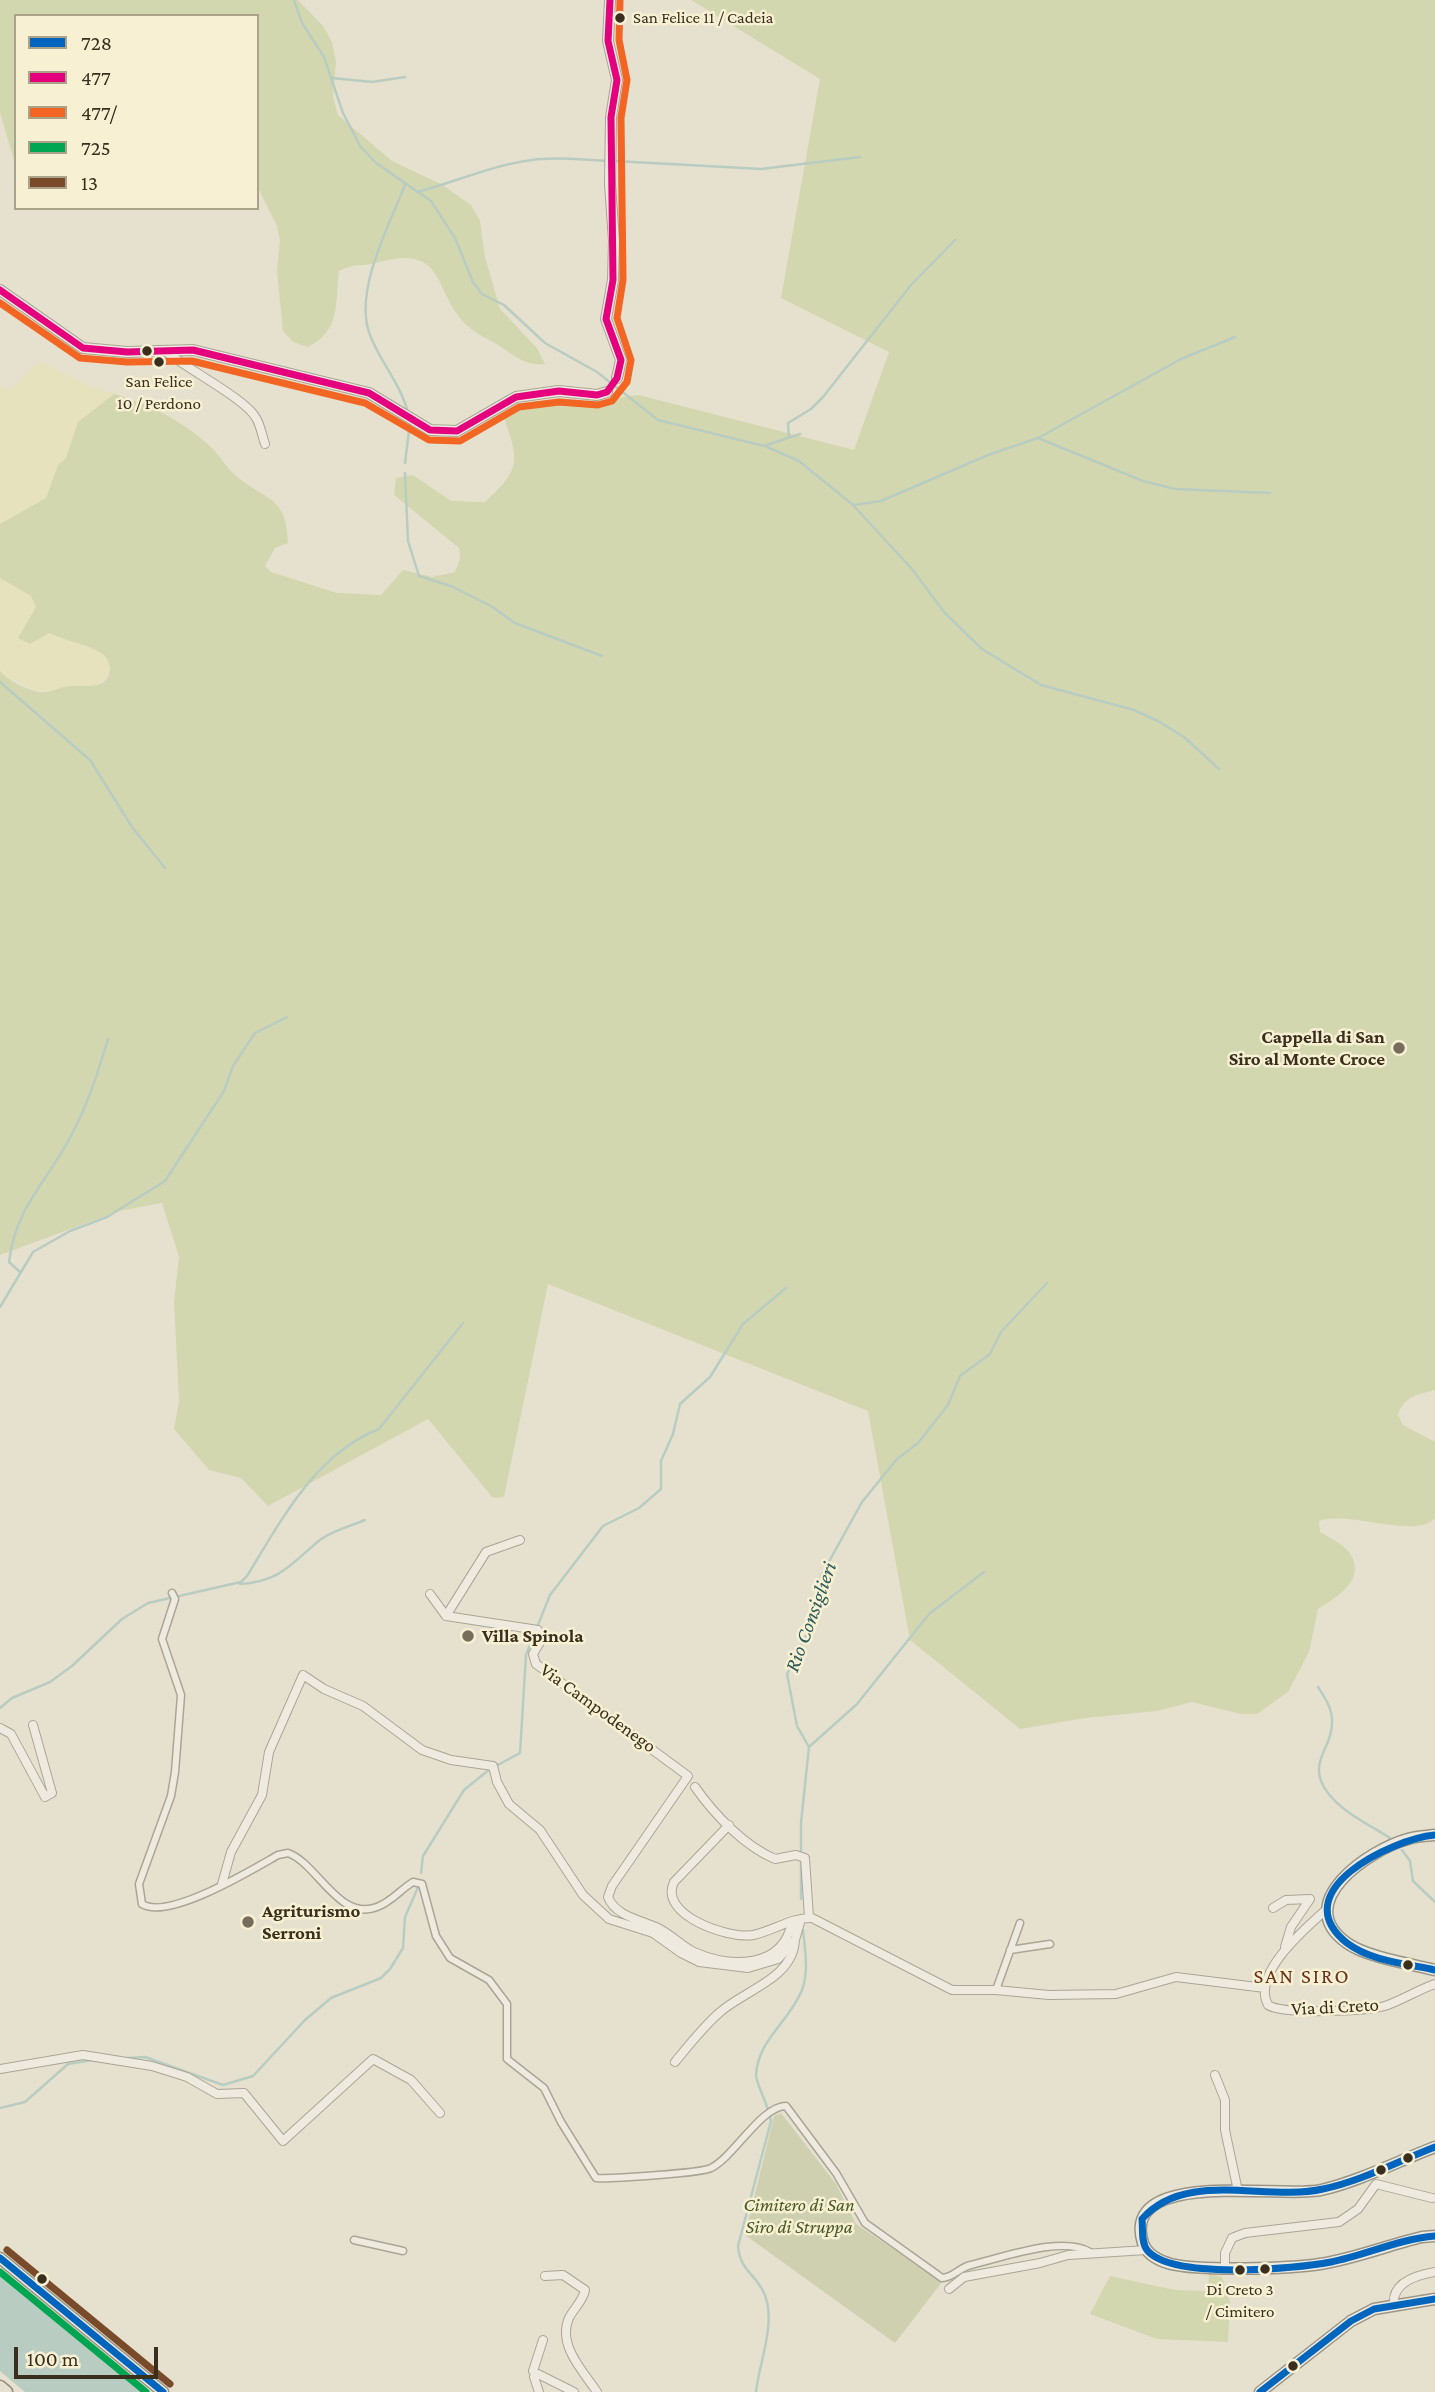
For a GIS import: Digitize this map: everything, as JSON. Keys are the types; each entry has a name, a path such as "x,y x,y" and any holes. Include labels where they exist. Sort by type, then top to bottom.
{"main road":[{"name":"Via di Creto","path":"1328,1908 1331,1894 1345,1874 1399,1842 1435,1835"},
{"path":"1328,1908 1335,1931 1351,1945 1435,1970"},
{"path":"1435,2147 1321,2190 1174,2195 1156,2203 1143,2220 1142,2236 1146,2250 1172,2264 1225,2267 1318,2265 1422,2236 1435,2236"},
{"path":"0,2258 163,2392"},
{"path":"1260,2392 1351,2321 1374,2309 1435,2299"},
{"path":"0,2387 6,2392"}],"street":[{"path":"0,290 83,348 108,352 193,350 369,393 416,424 430,430 457,431 516,397 559,391 597,395 607,392 617,378 621,360 606,319 613,280 610,154 617,80 608,41 610,0"},
{"path":"164,350 187,369 246,406 256,418 265,444"},
{"path":"430,1594 446,1616 486,1552 520,1540"},
{"path":"174,1596 162,1639 181,1695 175,1772 171,1796 139,1884 138,1895 147,1907 181,1903 278,1855 288,1853 338,1897 361,1909 380,1906 419,1883 436,1936 450,1958 489,1980 507,2004 507,2059 544,2088 561,2122 596,2178 696,2172 713,2168 777,2107 789,2108 836,2173 865,2223 942,2278 948,2278 969,2265 1055,2246 1074,2246 1090,2252"},
{"name":"Via Campodenego","path":"446,1616 534,1629 542,1639 533,1654 536,1664 686,1773 687,1780 640,1841 612,1886 608,1897 611,1904 627,1915 659,1928 694,1952 743,1962 761,1960 779,1950 802,1919"},
{"path":"222,1884 231,1852 262,1795 269,1752 303,1675 320,1687 363,1706 422,1750 451,1760 488,1763 494,1766 497,1782 509,1804 540,1830 583,1895 609,1920 653,1933 691,1958 735,1967 756,1968 772,1962 795,1940"},
{"path":"0,1728 6,1730 17,1743 45,1797 53,1791 33,1725"},
{"path":"675,2062 720,2011 783,1968 792,1957 802,1919 806,1860 799,1856 771,1858 729,1825 695,1787"},
{"path":"729,1825 674,1882 672,1900 684,1912 719,1933 754,1935 802,1919 884,1953 945,1988 1049,1995 1116,1994 1168,1977 1260,1985 1265,1988"},
{"path":"1273,1908 1286,1900 1310,1899 1291,1927 1285,1950"},
{"name":"Via di Creto","path":"1328,1908 1285,1950 1265,1988 1265,1999 1272,2008 1301,2010 1382,2007 1435,1984"},
{"path":"996,1990 1020,1923"},
{"path":"1010,1950 1050,1944"},
{"path":"0,2069 75,2055 117,2060 173,2072 217,2094 244,2093 283,2141 373,2059 411,2080 440,2113"},
{"path":"1215,2075 1225,2100 1225,2130 1238,2191"},
{"path":"1225,2267 1225,2253 1232,2238 1245,2233 1344,2220 1358,2209 1376,2184 1432,2198"},
{"path":"354,2240 403,2251"},
{"path":"949,2289 964,2277 1090,2252 1146,2250"},
{"path":"1394,2306 1394,2296 1406,2280 1435,2272"},
{"path":"545,2276 563,2275 584,2290 568,2320 566,2339 572,2355 597,2392"},
{"path":"539,2392 533,2371 543,2340"},
{"path":"535,2374 573,2392"}],"shaded area":[{"path":"40,361 82,383 114,394 78,422 66,458 58,465 46,498 0,524 0,385 9,390"},
{"path":"0,578 31,596 36,607 18,637 38,640 48,633 95,650 106,657 110,668 106,679 96,686 37,692 5,676 0,671"},
{"path":"0,2273 142,2392 25,2392 0,2371"}],"green space":[{"path":"0,0 298,0 323,26 332,42 336,62 333,97 338,115 392,161 441,184 471,205 480,221 485,257 500,309 537,348 545,364 522,360 469,327 457,314 436,275 428,265 416,260 399,258 339,271 334,315 326,333 308,347 293,342 283,331 277,271 280,240 277,226 259,190 259,14 14,14 14,160 0,113"},
{"path":"691,0 1435,0 1435,1390 1408,1400 1398,1415 1403,1425 1435,1442 1435,1518 1426,1524 1413,1526 1348,1519 1319,1521 1320,1532 1349,1552 1354,1562 1353,1579 1334,1599 1318,1609 1309,1652 1288,1692 1257,1714 1241,1714 1192,1702 1157,1711 1085,1718 1020,1729 910,1640 868,1411 548,1284 504,1497 493,1498 428,1419 268,1506 241,1478 209,1470 174,1429 179,1401 174,1302 179,1257 162,1203 119,1211 0,1255 0,671 18,684 42,692 70,686 100,684 108,677 110,670 104,655 49,633 30,644 18,638 36,607 31,596 0,578 0,524 46,498 58,465 66,458 78,422 114,394 165,414 188,428 213,449 235,475 279,507 287,527 288,543 275,548 265,566 271,572 337,593 381,595 403,570 432,577 455,572 460,559 459,548 394,495 396,478 413,475 451,501 485,502 506,480 514,462 512,441 502,412 535,401 596,401 639,395 854,450 889,352 781,298 820,79"},
{"name":"Cimitero di San Siro di Struppa","path":"781,2113 836,2184 856,2224 942,2282 895,2343 745,2235 774,2116"},
{"path":"1209,2274 1222,2277 1230,2302 1228,2342 1157,2339 1090,2314 1110,2276 1175,2290 1208,2291"}],"waterway":[{"path":"294,0 302,23 324,57 343,113 360,146 376,163 431,201 455,238 473,282 482,294 504,305 545,343 597,372 658,420 764,446 800,434"},
{"path":"332,78 372,82 405,77"},
{"path":"615,161 761,169 860,157"},
{"path":"417,192 517,162 551,158 608,161"},
{"path":"405,185 382,239 369,279 366,318 374,345 401,392 408,413"},
{"path":"789,438 788,423 811,409 823,397 911,285 955,240"},
{"path":"853,505 881,501 988,455 1038,438 1181,359 1235,337"},
{"path":"405,463 410,423"},
{"path":"1038,438 1143,481 1175,489 1270,493"},
{"path":"767,447 799,461 853,505 912,569 944,612 982,649 1041,685 1134,710 1158,721 1184,737 1219,769"},
{"path":"405,473 408,541 419,576 451,586 491,606 515,623 602,656"},
{"path":"0,682 90,760 132,827 165,868"},
{"path":"0,1307 33,1252 70,1231 107,1217 165,1181 224,1091 233,1066 255,1033 287,1017"},
{"path":"20,1272 9,1262 18,1225 78,1123 108,1039"},
{"name":"Rio Consiglieri","path":"801,1854 801,1823 809,1747 797,1726 787,1674 807,1634 821,1576 862,1502 897,1459 918,1443 948,1405 960,1376 990,1354 1001,1332 1047,1283"},
{"path":"496,1766 520,1753 526,1655 550,1595 603,1526 639,1508 661,1489 661,1461 673,1434 680,1404 710,1377 743,1324 786,1288"},
{"path":"0,1708 12,1698 50,1682 72,1666 122,1619 148,1603 241,1582 287,1512 318,1472 356,1440 379,1429 463,1323"},
{"path":"240,1584 276,1575 325,1537 365,1520"},
{"path":"809,1747 857,1704 929,1614 984,1572"},
{"path":"1318,1687 1332,1716 1331,1731 1319,1764 1322,1782 1341,1807 1390,1838"},
{"path":"421,1873 423,1856 464,1790 490,1769"},
{"path":"1402,1850 1410,1861 1413,1881 1435,1902"},
{"name":"Rio Consiglieri","path":"801,1861 801,1899"},
{"path":"128,2058 145,2057 223,2085 253,2076 305,2020 331,1998 381,1978 390,1969 403,1948 405,1917 419,1885"},
{"name":"Rio Consiglieri","path":"756,2392 768,2329 768,2304 760,2286 745,2267 738,2246 771,2121 756,2075 758,2062 768,2040 802,1990 806,1968 803,1930"},
{"path":"0,2108 25,2102 68,2064 93,2060"}],"transit line":[{"name":"477","path":"0,290 83,348 127,352 193,350 369,393 430,430 457,431 516,397 559,391 597,395 607,392 617,378 621,360 606,319 613,280 611,117 617,80 608,41 610,0"},
{"name":"477/","path":"0,303 80,358 127,362 192,361 365,403 429,440 460,441 519,407 559,402 598,405 612,401 627,382 631,360 617,318 623,280 621,118 627,80 619,40 620,1"},
{"name":"728","path":"1435,1835 1394,1846 1371,1857 1350,1871 1335,1887 1328,1905 1331,1924 1347,1943 1356,1949 1390,1961 1435,1970"},
{"name":"728","path":"1435,2147 1366,2176 1323,2189 1301,2192 1204,2191 1181,2195 1160,2204 1142,2219 1143,2239 1147,2250 1160,2259 1181,2266 1206,2269 1263,2269 1314,2265 1408,2240 1435,2236"},
{"name":"13","path":"7,2250 170,2384"},
{"name":"728","path":"0,2258 163,2392"},
{"name":"725","path":"0,2272 146,2392"},
{"name":"728","path":"1260,2392 1351,2321 1374,2309 1435,2299"}],"place":[{"name":"San Felice 11 / Cadeia","path":"620,18"},
{"name":"San Felice 10 / Perdono","path":"159,362"},
{"name":"Cappella di San Siro al Monte Croce","path":"1399,1048"},
{"name":"Villa Spinola","path":"468,1636"},
{"name":"Agriturismo Serroni","path":"248,1922"},
{"name":"Di Creto 3 / Cimitero","path":"1240,2270"}],"district":[{"name":"SAN SIRO","path":"1302,1977"}]}
